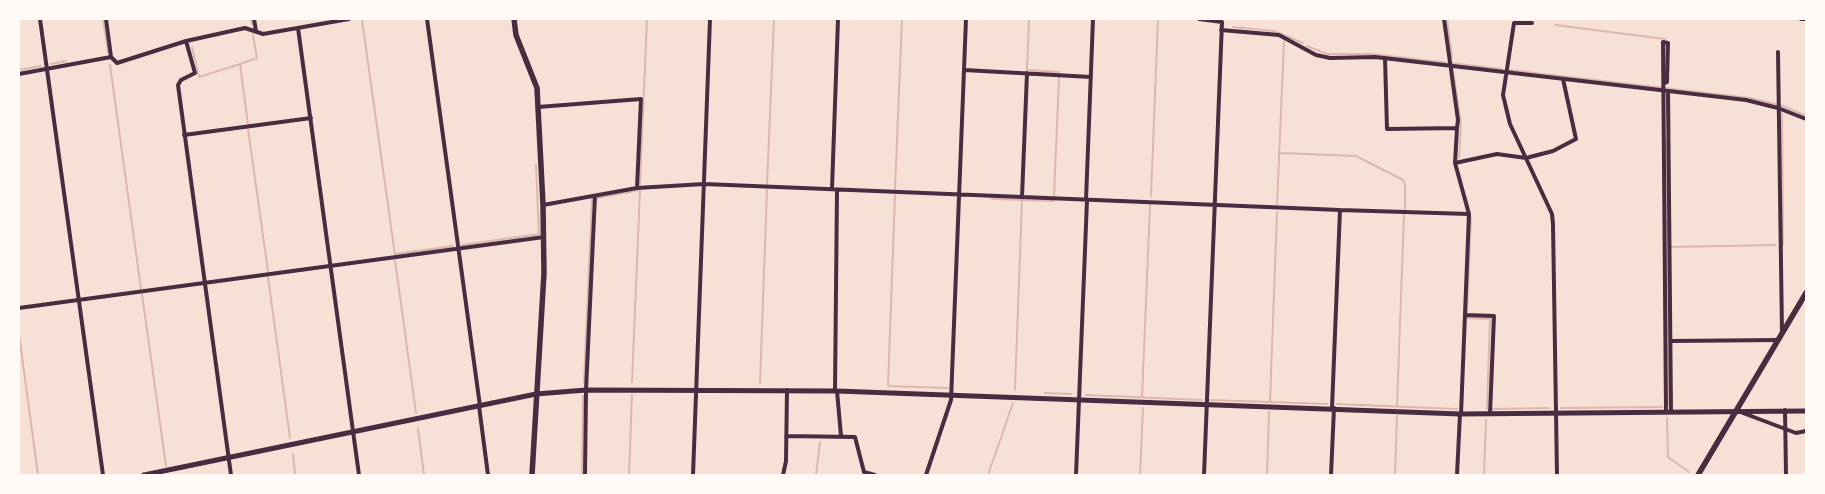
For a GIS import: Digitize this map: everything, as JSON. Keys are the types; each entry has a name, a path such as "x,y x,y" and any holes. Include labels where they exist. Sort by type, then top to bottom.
{"main road":[{"path":"514,19 516,35 537,88 543,205 544,237 532,475"},
{"path":"1698,475 1806,293"}],"street":[{"path":"40,19 103,475"},
{"path":"106,19 111,57 117,63 186,41 245,28 264,34 349,19"},
{"path":"254,19 256,31"},
{"path":"426,19 488,475"},
{"path":"693,475 710,19"},
{"path":"838,19 834,190 836,391 841,436"},
{"path":"926,475 951,395 966,19"},
{"path":"1076,475 1093,19"},
{"path":"1199,19 1222,22 1204,475"},
{"path":"1444,19 1458,120 1455,163 1469,214 1457,475"},
{"path":"1801,19 1806,19"},
{"path":"1532,24 1514,23 1503,95 1510,124 1552,214 1557,475"},
{"path":"298,28 359,475"},
{"path":"1221,30 1279,36 1316,55 1330,58 1362,56 1385,58 1450,64 1563,79 1665,88 1778,105 1806,119"},
{"path":"186,41 195,73 181,80 178,85 231,475"},
{"path":"1665,42 1667,82 1665,88 1669,412"},
{"path":"1778,52 1782,333"},
{"path":"19,74 111,57"},
{"path":"1385,58 1387,129 1457,128"},
{"path":"964,70 1091,77"},
{"path":"1022,197 1027,73"},
{"path":"1455,163 1497,154 1526,158 1553,151 1576,139 1563,79"},
{"path":"1665,88 1671,341 1669,412"},
{"path":"538,108 640,99 637,188"},
{"path":"184,135 311,118"},
{"path":"543,205 637,188 704,184 1469,214"},
{"path":"585,475 586,390 595,196"},
{"path":"1331,475 1340,210"},
{"path":"19,308 544,237"},
{"path":"1799,305 1806,307"},
{"path":"1465,315 1494,316 1490,414"},
{"path":"1671,341 1778,340"},
{"path":"144,475 536,394 586,390 836,391 1460,414 1806,411"},
{"path":"783,475 788,390"},
{"path":"1785,410 1786,475"},
{"path":"1743,413 1786,430 1806,431"},
{"path":"786,436 855,437 864,474 875,475"}],"waterway":[{"path":"103,19 108,52"},
{"path":"251,19 252,24"},
{"path":"640,184 647,19"},
{"path":"767,185 774,19"},
{"path":"895,189 902,19"},
{"path":"1029,19 1027,70 1059,72"},
{"path":"1151,196 1158,19"},
{"path":"1447,19 1452,57"},
{"path":"1526,19 1531,19"},
{"path":"362,20 395,255"},
{"path":"1555,25 1665,39 1665,79"},
{"path":"1233,27 1274,31 1303,43"},
{"path":"248,125 240,64 257,58 253,35"},
{"path":"1277,204 1284,42"},
{"path":"1307,46 1327,54 1372,54 1502,69"},
{"path":"192,47 199,77 240,64"},
{"path":"51,64 66,61"},
{"path":"110,65 141,289"},
{"path":"19,70 41,66"},
{"path":"1453,70 1461,124 1459,158"},
{"path":"1509,70 1750,98 1783,106 1806,116"},
{"path":"1054,196 1059,77"},
{"path":"1782,114 1783,245"},
{"path":"248,129 268,271"},
{"path":"1666,140 1669,405"},
{"path":"1280,153 1356,156 1403,180 1405,185 1405,209"},
{"path":"462,245 539,234 536,165"},
{"path":"597,198 640,190 632,382"},
{"path":"760,383 767,190"},
{"path":"895,195 888,386 948,388"},
{"path":"584,382 592,199"},
{"path":"992,199 1054,201"},
{"path":"1015,390 1022,200"},
{"path":"1142,397 1150,205"},
{"path":"1270,402 1277,212"},
{"path":"1397,406 1404,215"},
{"path":"1467,312 1471,218"},
{"path":"1671,247 1775,245"},
{"path":"395,254 453,246"},
{"path":"395,260 416,413"},
{"path":"268,277 290,438"},
{"path":"142,294 166,466"},
{"path":"1467,318 1490,319 1487,409"},
{"path":"19,334 38,475"},
{"path":"1045,393 1071,394"},
{"path":"629,475 632,395"},
{"path":"1086,395 1202,400"},
{"path":"582,475 583,396"},
{"path":"1210,400 1327,404"},
{"path":"988,475 1013,403"},
{"path":"1337,404 1457,409"},
{"path":"1561,408 1662,407"},
{"path":"1140,475 1143,408"},
{"path":"1492,409 1549,408"},
{"path":"1267,475 1269,412"},
{"path":"1395,475 1397,416"},
{"path":"1667,418 1668,457 1689,472"},
{"path":"1484,475 1486,420"},
{"path":"418,428 424,475"},
{"path":"816,475 820,442"},
{"path":"293,454 295,475"}]}
